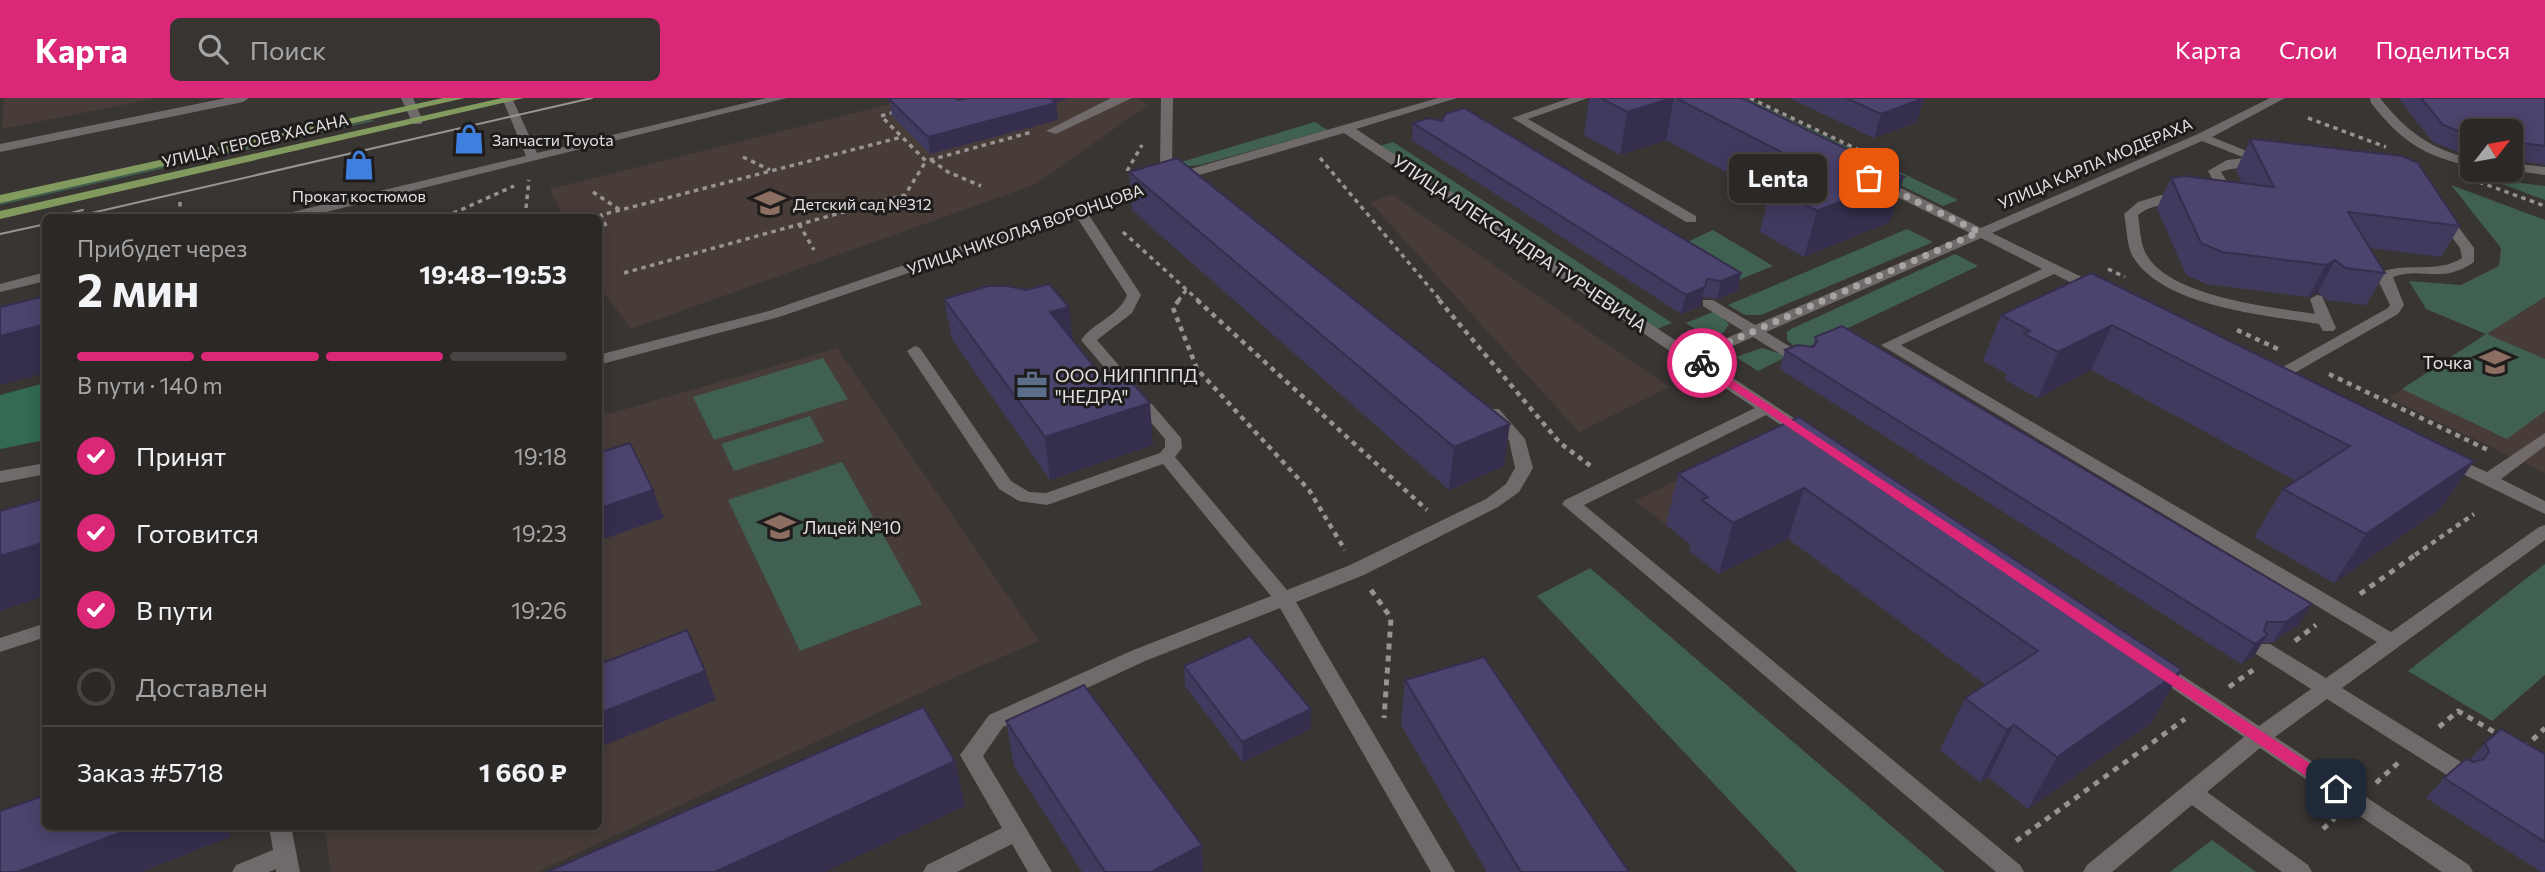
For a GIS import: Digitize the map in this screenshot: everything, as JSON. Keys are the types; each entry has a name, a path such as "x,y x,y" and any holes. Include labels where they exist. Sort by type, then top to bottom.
{"main road":[{"name":"УЛИЦА ГЕРОЕВ ХАСАНА","path":"0,199 409,103 459,98"},
{"name":"УЛИЦА ГЕРОЕВ ХАСАНА","path":"0,215 513,99"}],"street":[{"path":"0,148 243,98"},
{"path":"301,214 781,98"},
{"path":"1052,131 1109,102 1125,98"},
{"path":"1167,98 1166,164 1191,177"},
{"name":"УЛИЦА НИКОЛАЯ ВОРОНЦОВА","path":"602,359 774,314 1087,209 1451,98"},
{"path":"1582,98 1518,118 1691,219"},
{"name":"УЛИЦА КАРЛА МОДЕРАХА","path":"1693,358 2202,136 2279,98"},
{"path":"513,99 533,158"},
{"path":"2375,100 2399,132 2420,147 2460,160"},
{"path":"409,103 417,121"},
{"path":"1404,111 1420,122"},
{"name":"УЛИЦА АЛЕКСАНДРА ТУРЧЕВИЧА","path":"1347,129 1826,447"},
{"path":"2202,136 2268,161 2232,163 2214,171 2228,194 2224,202 2157,198 2141,204 2131,214 2141,257 2158,274 2180,288 2213,299 2325,320"},
{"path":"2524,169 2545,171"},
{"path":"1866,176 2115,299"},
{"path":"2278,376 2393,312 2397,305 2385,280 2386,275 2403,270 2448,272 2469,259 2468,248 2434,204"},
{"path":"915,351 1005,485 1025,497 1047,499 1166,457 1174,448 1173,439 1089,340 1094,329 1123,316 1132,306 1134,295 1087,209"},
{"path":"2053,269 1889,345 2391,641"},
{"path":"0,288 42,277"},
{"path":"2317,299 2335,345"},
{"path":"1708,303 1801,360"},
{"path":"1040,872 971,755 996,721 1138,656 1357,570 1492,503 1513,488 1524,468 1517,439 1483,405"},
{"path":"1768,408 1571,504 2012,872"},
{"path":"2488,480 2545,438"},
{"path":"2439,455 2545,508"},
{"path":"1166,457 1285,600 1443,872"},
{"path":"0,477 42,469"},
{"path":"2095,872 2259,737 2545,531"},
{"path":"0,645 42,631"},
{"path":"2263,649 2458,771"},
{"path":"2138,656 2461,872"},
{"path":"2193,794 2300,872"},
{"path":"244,872 287,864 281,830"},
{"path":"935,872 1015,832"}],"path":[{"path":"904,110 881,116 928,160 947,173 981,186"},
{"path":"624,273 905,195 928,160 1044,129 1052,131"},
{"path":"602,215 902,137"},
{"path":"1127,172 1145,141"},
{"path":"1331,156 1318,159 1560,443 1612,484"},
{"path":"743,157 771,171"},
{"path":"452,214 530,178 525,214"},
{"path":"593,192 620,210"},
{"path":"180,202 180,209"},
{"path":"1087,209 1187,289 1443,525"},
{"path":"602,217 606,226"},
{"path":"799,224 814,250"},
{"path":"1187,289 1172,307 1197,369 1309,490 1357,570 1391,618 1381,766"}],"shaded area":[{"path":"4,98 158,98 2,129"},
{"name":"Детский сад №312","path":"914,98 1139,98 1148,105 1036,184 631,329 602,291 602,214 562,214 550,189"},
{"path":"1393,195 1669,387 1579,432 1370,202"},
{"name":"Точка","path":"2545,297 2545,473 2389,398 2487,334"},
{"name":"Лицей №10","path":"837,348 1039,641 942,683 537,872 331,872 325,830 602,830 602,411 612,413"},
{"path":"1751,445 1784,468 1666,525 1634,501"}],"green space":[{"path":"1722,98 1746,98 1958,200 1943,206"},
{"path":"374,121 0,205 0,202"},
{"path":"1315,122 1327,130 1200,165 1178,163"},
{"path":"1393,142 1672,323 1657,329 1380,146"},
{"path":"2497,182 2545,186 2545,200"},
{"path":"2451,185 2545,220 2545,297 2487,334 2545,359 2545,411 2507,439 2402,389 2486,334 2426,309 2409,281 2461,285 2499,266 2501,248"},
{"path":"1907,229 1933,242 1761,315 1745,315 1728,305"},
{"path":"1713,230 1773,266 1726,285 1685,243"},
{"path":"1955,254 1978,266 1800,351 1787,340 1787,332 1791,329"},
{"path":"1715,311 1729,324 1724,332 1710,339 1686,323"},
{"path":"1762,348 1788,356 1758,371 1736,357"},
{"path":"823,358 848,399 714,440 693,397"},
{"path":"42,384 42,441 0,449 0,395"},
{"path":"810,416 824,442 734,471 721,444"},
{"path":"842,462 922,604 800,651 728,500"},
{"path":"2545,564 2545,675 2492,721 2408,671"},
{"path":"1590,568 1945,872 1797,872 1537,596"},
{"path":"2212,840 2256,872 2170,872"}],"building":[{"path":"1050,98 1056,103 928,137 889,99"},
{"path":"1601,98 1672,98 1627,112"},
{"path":"1676,98 1742,98 1904,177 1817,211 1771,186 1816,170"},
{"path":"1846,98 1924,98 1881,114"},
{"path":"2421,98 2545,98 2545,146 2524,143 2524,119 2460,119 2460,132 2443,125"},
{"path":"1464,108 1741,273 1721,281 1707,279 1705,287 1686,295 1413,123 1429,118 1442,121 1445,114"},
{"path":"2250,140 2402,156 2418,163 2460,226 2348,212 2385,273 2345,268 2335,260 2326,265 2222,252 2201,243 2171,178 2184,176 2274,187"},
{"path":"1177,158 1510,424 1454,447 1129,172"},
{"path":"2091,273 2474,461 2366,534 2283,489 2350,446 2112,325 2058,352 2024,334 2030,331 2001,315"},
{"path":"1049,284 1069,307 1050,312 1106,381 1126,375 1150,403 1045,437 944,299 988,286 1026,290"},
{"path":"42,297 42,325 0,336 0,307"},
{"path":"1842,326 2312,604 2286,622 2267,622 2264,630 2267,635 2255,644 1785,350 1797,345 1813,347 1817,342 1815,337"},
{"path":"1799,417 2182,670 2057,757 2014,725 2007,730 1965,698 2038,651 1804,488 1733,523 1702,500 1708,497 1678,474"},
{"path":"630,443 653,490 602,508 602,452"},
{"path":"42,499 42,543 0,556 0,511"},
{"path":"687,630 705,671 602,712 602,663"},
{"path":"1250,636 1311,709 1242,742 1184,666"},
{"path":"1484,657 1629,872 1521,872 1405,680"},
{"path":"1084,685 1202,845 1151,872 1105,872 1006,721"},
{"path":"923,707 955,761 715,872 547,872"},
{"path":"2501,729 2545,754 2545,842 2444,778 2466,759 2474,762 2484,759 2489,752 2485,743"},
{"path":"42,796 42,830 127,830 17,872 0,872 0,811"}],"tram line":[{"path":"87,214 592,98"},
{"path":"66,214 83,210"},
{"path":"0,234 42,225"}],"way so far":[{"path":"1702,363 1693,358 1979,232 1869,178"}],"place":[{"name":"Запчасти Toyota","path":"469,139"},
{"name":"Прокат костюмов","path":"359,165"},
{"name":"Lenta","path":"1869,178"},
{"name":"Детский сад №312","path":"770,203"},
{"name":"Точка","path":"2495,362"},
{"name":"ООО НИППППД \"НЕДРА\"","path":"1032,385"},
{"name":"Лицей №10","path":"780,527"}],"route":[{"path":"1702,363 2336,789"}]}
